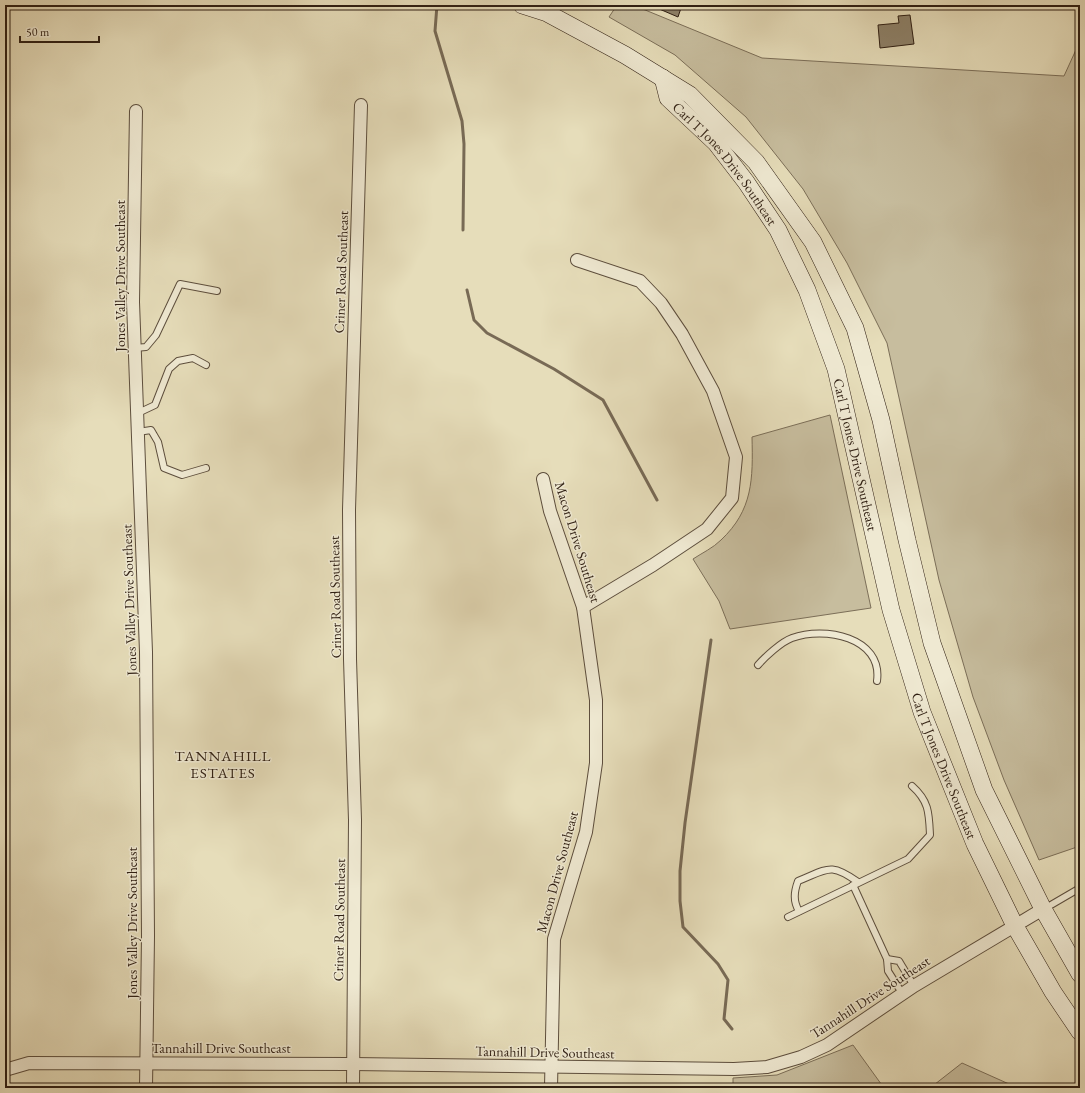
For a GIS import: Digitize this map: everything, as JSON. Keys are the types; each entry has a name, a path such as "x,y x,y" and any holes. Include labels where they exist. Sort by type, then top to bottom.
{"main road":[{"path":"522,5 547,13 625,54 663,78"},
{"name":"Carl T Jones Drive Southeast","path":"663,78 690,95 756,162 813,242 855,328 881,420 907,540 932,643 984,790 1043,910 1080,974"},
{"name":"Carl T Jones Drive Southeast","path":"663,78 668,98 716,143 746,182 778,230 807,290 836,369 891,610 922,712 975,844 1015,926 1052,992 1080,1032"}],"street":[{"name":"Criner Road Southeast","path":"352,1088 355,820 350,659 348,510 361,105"},
{"name":"Jones Valley Drive Southeast","path":"136,111 133,302 146,652 148,928 146,1088"},
{"path":"577,260 640,281 661,303 682,334 713,391 736,456 732,498 707,529 653,565 583,607"},
{"name":"Macon Drive Southeast","path":"543,479 550,511 583,607 596,700 596,763 586,832 554,939 551,1088"},
{"name":"Tannahill Drive Southeast","path":"5,1070 28,1063 352,1064 734,1069 767,1067 801,1057 828,1045 902,993 1043,910"}],"lane":[{"path":"135,348 146,346 156,334 180,284 217,291"},
{"path":"138,413 155,405 169,369 178,361 193,358 206,365"},
{"path":"138,432 151,430 158,442 164,468 182,474 206,468"},
{"path":"758,665 765,657 791,638 826,633 855,640 869,651 879,669 877,681"},
{"path":"788,917 908,859 930,835 929,814 922,794 912,786"},
{"path":"799,911 795,905 794,892 798,881 828,869 837,869 856,884 887,959 888,971 902,993"},
{"path":"1043,910 1052,902 1080,888"},
{"path":"887,959 899,961 914,986"}],"shaded area":[{"path":"617,5 633,5 762,58 1064,76 1080,41 1080,846 1039,860 1004,780 973,697 939,580 887,343 847,263 803,189 746,117 675,55 609,17"},
{"path":"830,415 871,608 730,629 719,601 693,559 718,543 732,529 745,505 751,480 752,437"},
{"path":"853,1045 884,1088 733,1088 733,1078 777,1075"},
{"path":"962,1063 1018,1088 930,1088"}],"building":[{"path":"650,5 682,5 678,17"},
{"path":"910,15 914,44 880,48 878,25 899,23 898,16"}],"waterway":[{"path":"437,5 435,31 462,121 464,144 463,230"},
{"path":"467,290 474,320 487,333 554,369 603,400 657,500"},
{"path":"711,640 685,823 680,871 680,901 683,927 718,964 728,980 724,1019 732,1029"}],"district":[{"name":"TANNAHILL ESTATES","path":"223,764"}]}
